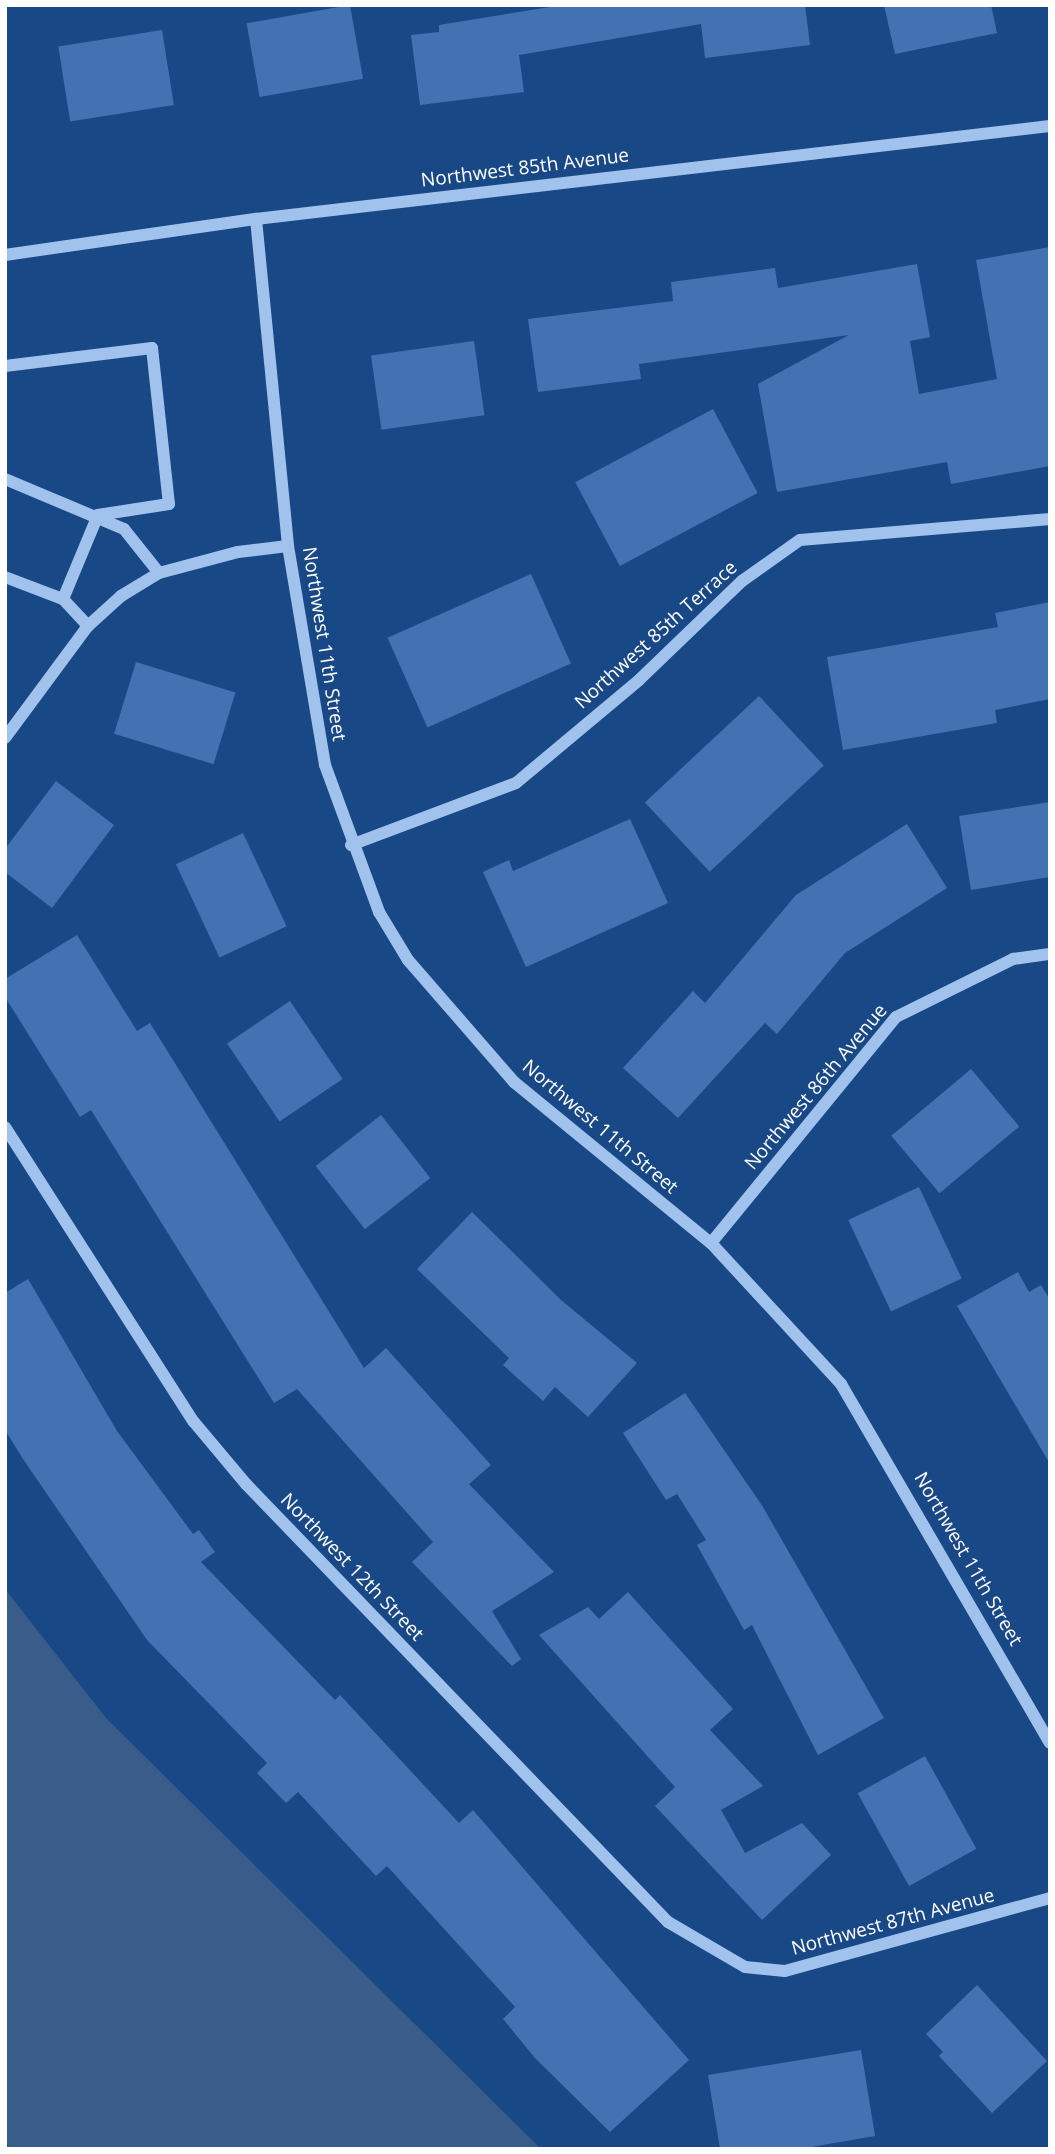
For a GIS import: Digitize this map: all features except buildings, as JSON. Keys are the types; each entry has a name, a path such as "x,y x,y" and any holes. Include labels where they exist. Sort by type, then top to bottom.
{"street":[{"name":"Northwest 85th Avenue","path":"5,255 256,219 1050,126"},
{"name":"Northwest 11th Street","path":"256,219 288,546 325,765 351,845 379,912 408,960 456,1020 514,1082 585,1144 711,1243 841,1384 1050,1743"},
{"path":"5,366 152,348 169,504 98,515"},
{"path":"5,479 98,515 124,528 159,573"},
{"path":"63,599 98,515"},
{"name":"Northwest 85th Terrace","path":"351,845 516,783 639,680 742,581 800,541 1050,519"},
{"path":"5,738 103,609 159,573 238,552 288,546"},
{"path":"5,577 63,599 88,626"},
{"name":"Northwest 86th Avenue","path":"711,1243 896,1017 1013,960 1050,954"},
{"name":"Northwest 12th Street","path":"5,1127 194,1422 246,1485 667,1922 745,1967"},
{"name":"Northwest 87th Avenue","path":"745,1967 785,1971 828,1963 1050,1898"}],"water":[{"path":"5,1589 106,1718 541,2149 5,2149"}]}
